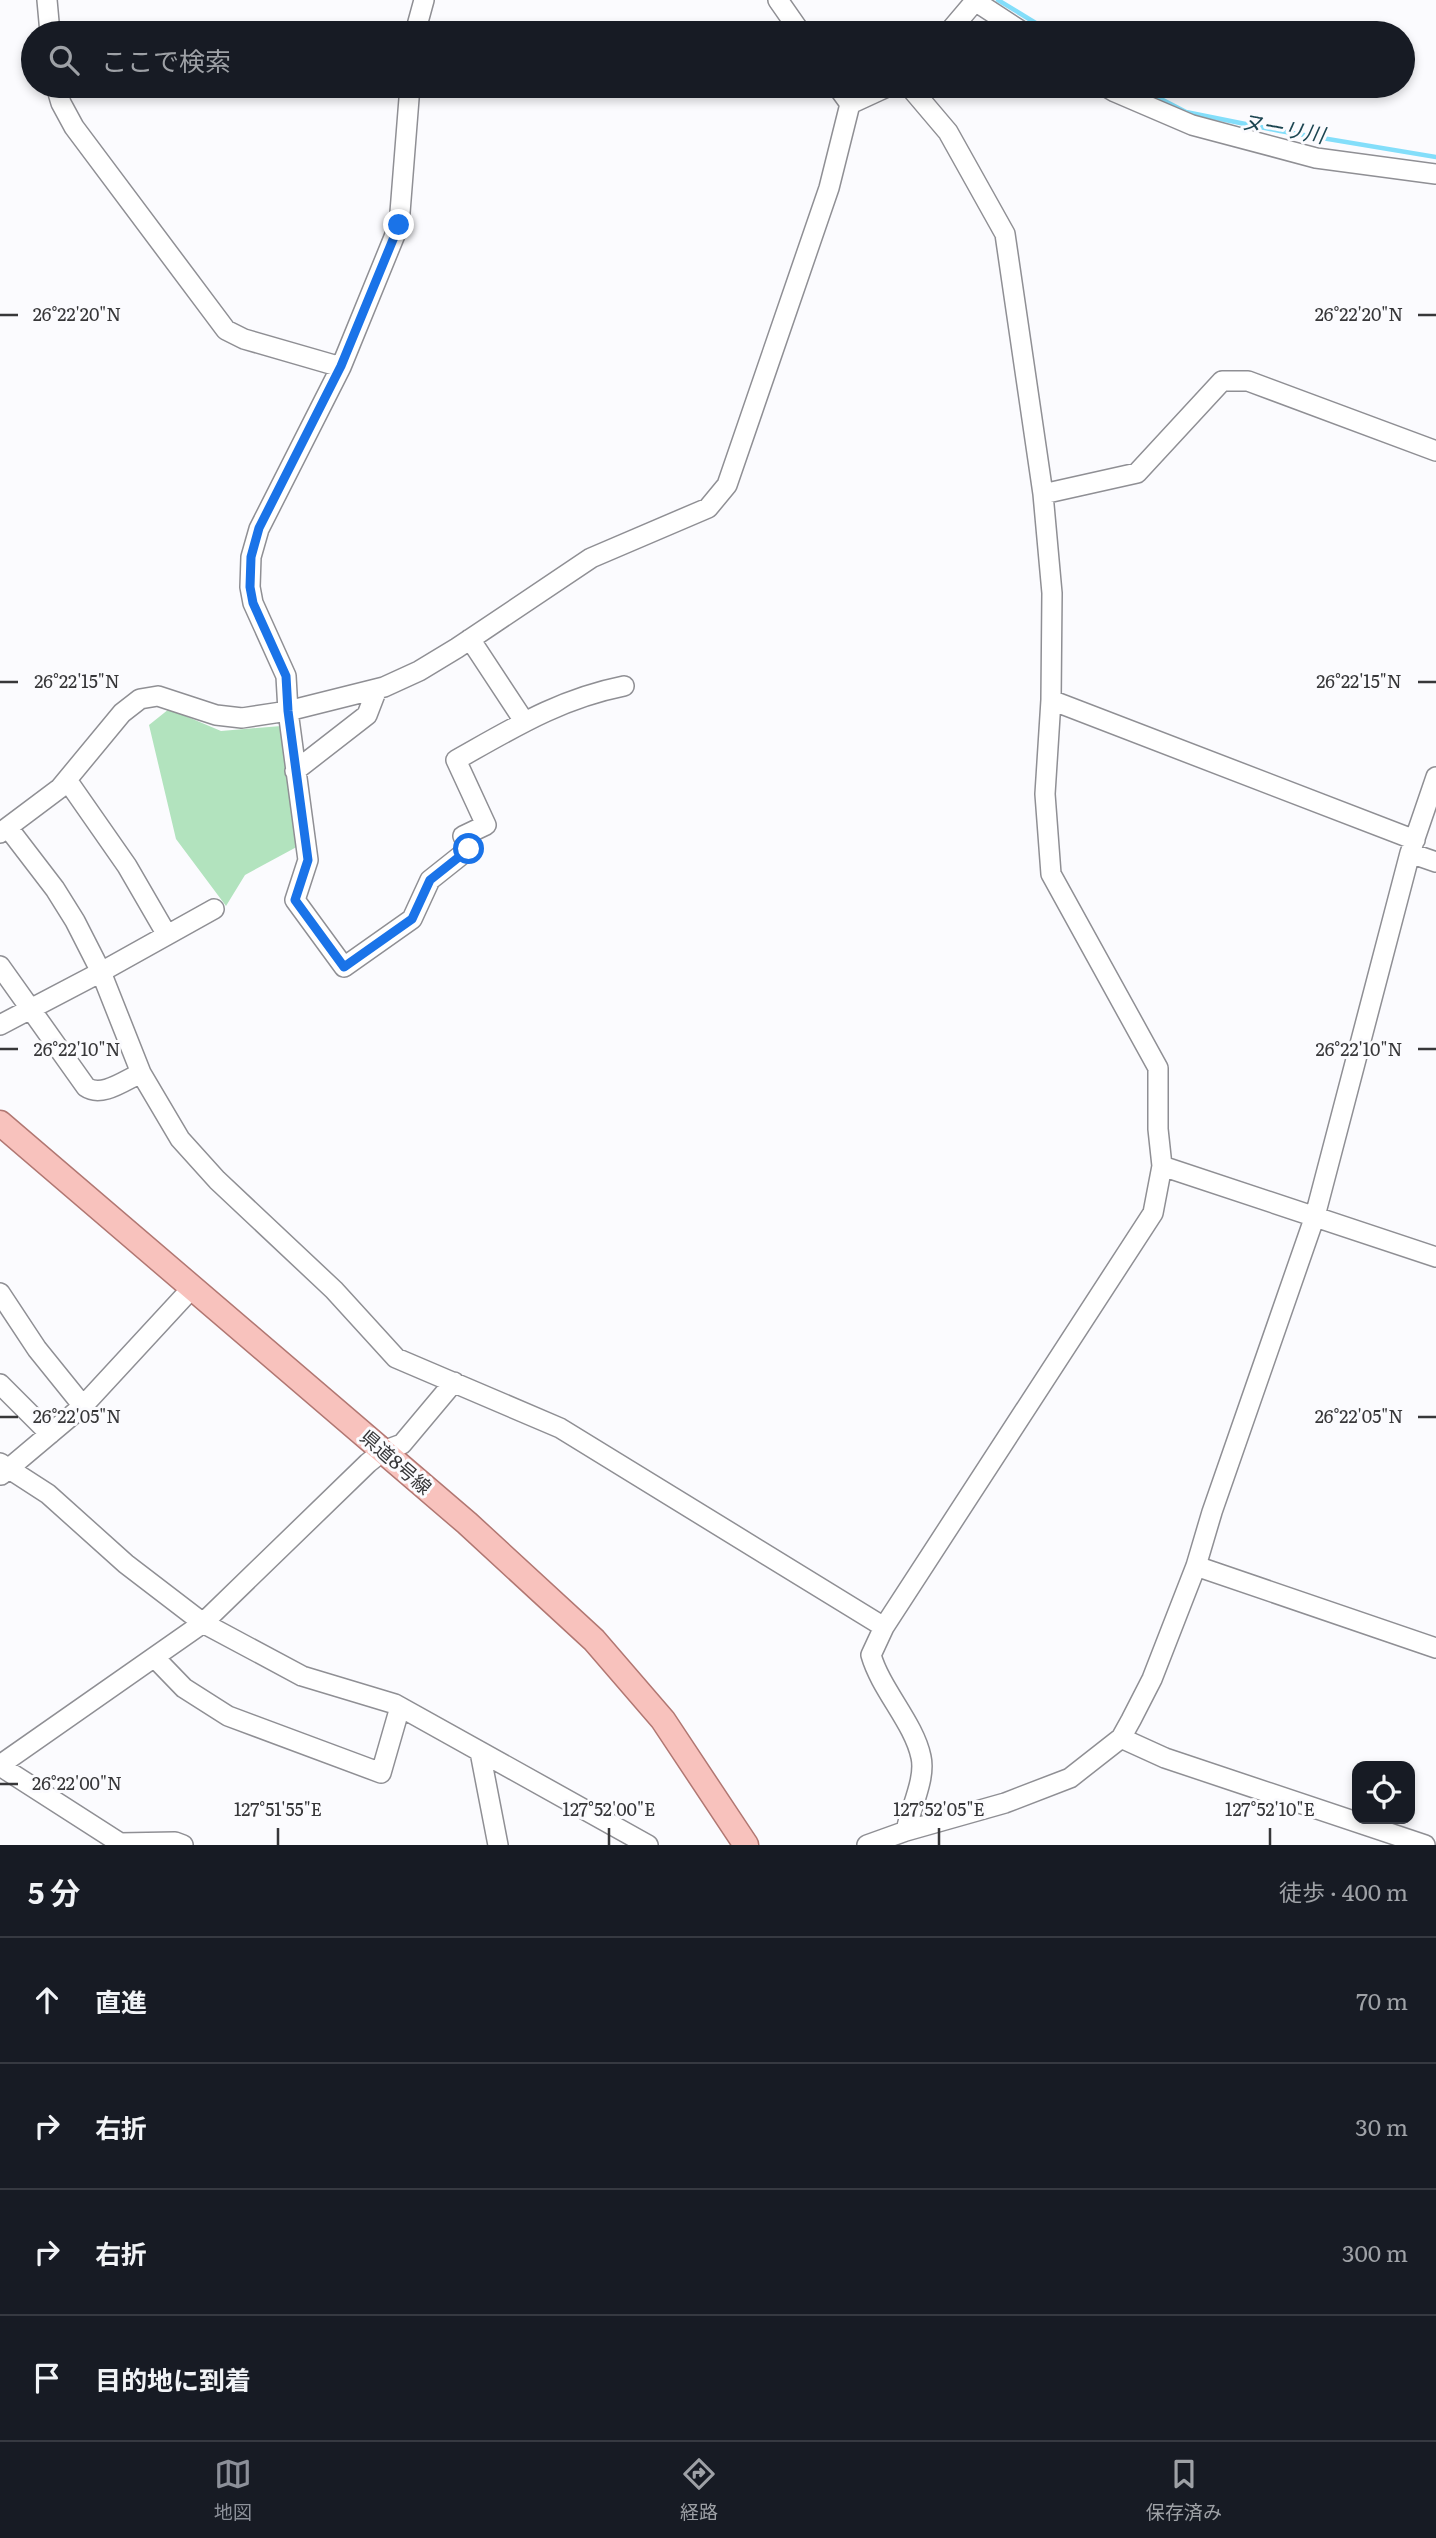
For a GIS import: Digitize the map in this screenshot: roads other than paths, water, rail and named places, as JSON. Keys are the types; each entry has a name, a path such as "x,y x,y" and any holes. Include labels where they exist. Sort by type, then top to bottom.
{"main road":[{"name":"県道8号線","path":"3,1131 383,1451 594,1640 663,1720 746,1845"}],"street":[{"path":"47,0 49,21"},
{"path":"418,21 424,0"},
{"path":"778,0 793,21"},
{"path":"958,21 975,1 1006,21"},
{"path":"60,98 74,127 226,330 244,339 341,366"},
{"path":"409,98 399,225 341,366 259,528 251,557 249,578 253,603 286,676 295,771 308,860 295,900 344,967 412,919 430,880 469,849 463,836 486,825 456,760 572,699 624,686"},
{"path":"846,98 850,104 829,188 734,463 722,494 708,508 591,558 419,671 377,689 288,711 233,718 163,697 145,697 131,704 122,713 47,800 4,831 64,904 101,972 141,1073 180,1139 217,1180 334,1290 397,1358 560,1428 884,1627"},
{"path":"850,104 863,98"},
{"path":"906,1831 910,1810 920,1784 922,1758 875,1668 871,1655 884,1627 1153,1213 1162,1166 1158,1129 1158,1068 1051,874 1045,794 1051,700 1052,593 1043,494 1005,234 948,132 919,98"},
{"path":"1129,98 1192,125 1316,158 1436,174"},
{"path":"1043,494 1138,473 1222,381 1248,381 1436,451"},
{"path":"470,639 524,722"},
{"path":"295,771 368,715 377,689"},
{"path":"1051,700 1412,846 1436,862"},
{"path":"867,1845 1005,1802 1070,1778 1122,1738 1152,1679 1196,1566 1212,1511 1315,1216 1412,846 1436,777"},
{"path":"67,780 127,866 167,935"},
{"path":"0,1025 214,909"},
{"path":"0,966 82,1083 90,1090 102,1091 141,1073"},
{"path":"1162,1166 1436,1257"},
{"path":"192,1288 83,1406 3,1469 48,1494 127,1564 203,1623 302,1676 400,1707 648,1845"},
{"path":"0,1293 37,1349 83,1406"},
{"path":"183,1845 175,1842 120,1843 0,1765 203,1623 383,1451 402,1444 454,1382"},
{"path":"0,1384 50,1434"},
{"path":"1196,1566 1436,1648"},
{"path":"155,1658 184,1688 228,1716 381,1773 400,1707"},
{"path":"1122,1738 1165,1758 1425,1845"},
{"path":"480,1752 498,1845"}],"waterway":[{"name":"ヌーリ川","path":"998,0 1032,21"},
{"name":"ヌーリ川","path":"1159,98 1186,112 1436,157"}]}
